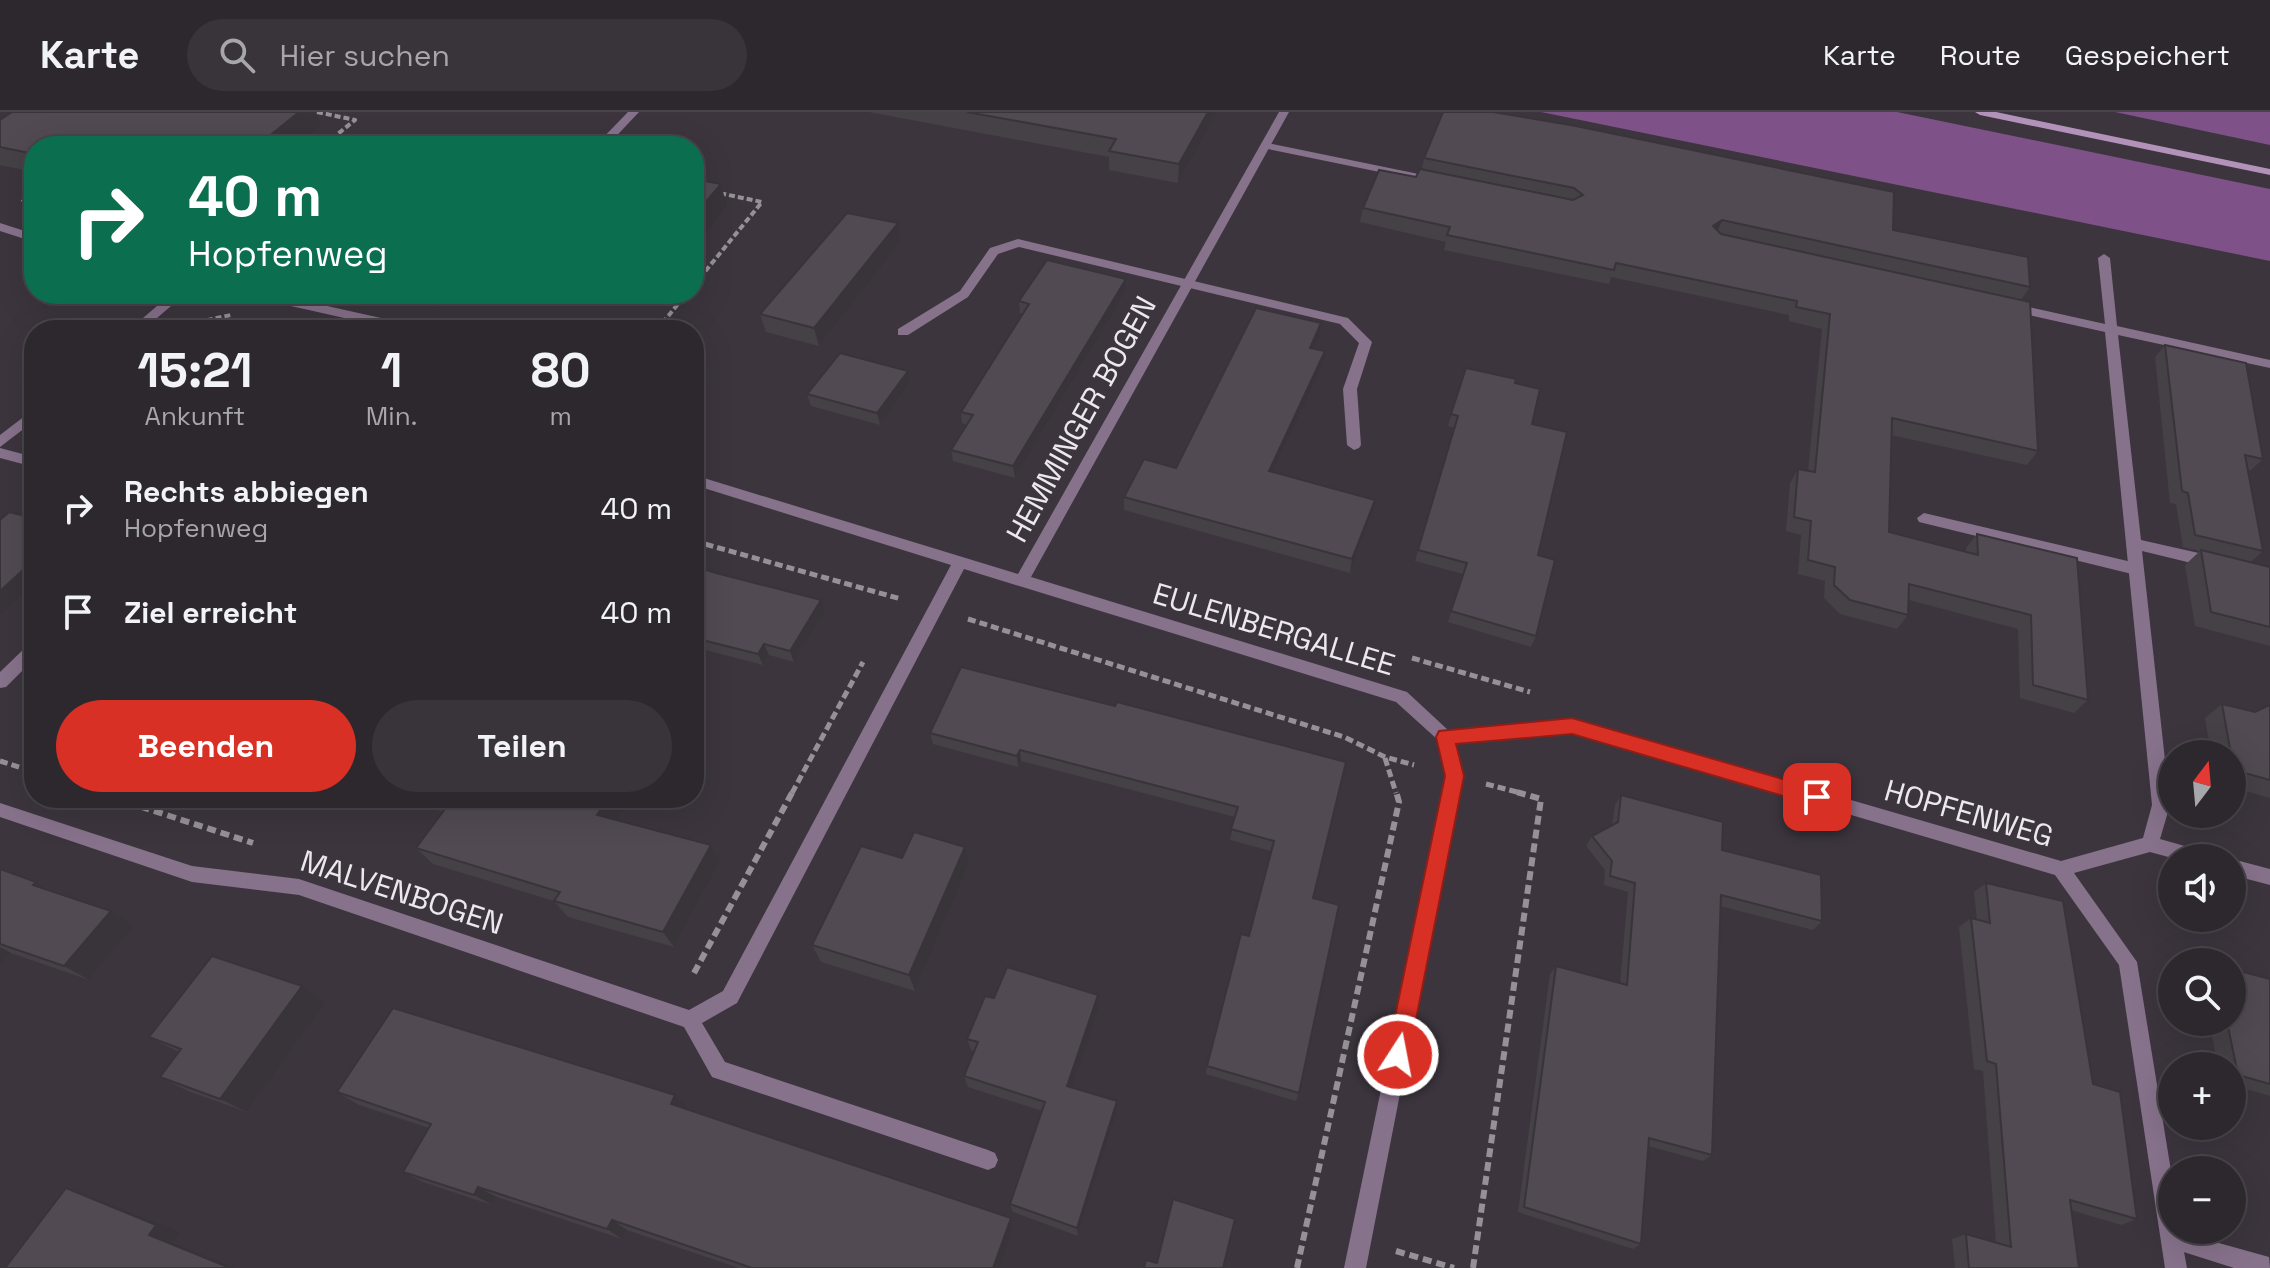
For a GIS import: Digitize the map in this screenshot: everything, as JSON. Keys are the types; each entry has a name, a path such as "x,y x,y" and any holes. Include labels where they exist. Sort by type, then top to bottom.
{"main road":[{"path":"1980,112 2270,172"}],"street":[{"path":"611,136 634,112"},
{"name":"HEMMINGER BOGEN","path":"1021,581 1284,112"},
{"path":"1267,146 1448,184"},
{"path":"0,227 24,235"},
{"name":"HEMMINGER BOGEN","path":"903,332 964,294 994,251 1018,243 1344,321 1366,342 1350,389 1354,445"},
{"path":"2104,258 2161,805 2150,844 2158,846"},
{"path":"147,320 167,304"},
{"path":"300,304 372,320"},
{"path":"2000,305 2270,364"},
{"path":"0,442 24,422"},
{"path":"0,453 24,459"},
{"name":"EULENBERGALLEE","path":"704,483 1401,697 1445,737"},
{"path":"1924,518 2136,569"},
{"path":"2132,543 2224,565"},
{"path":"960,562 730,997 690,1020 719,1070 988,1160"},
{"path":"0,682 24,659"},
{"name":"HOPFENWEG","path":"1445,737 1572,726 2061,869 2150,844"},
{"path":"1355,1268 1454,776 1445,737"},
{"name":"MALVENBOGEN","path":"0,810 192,874 299,887 690,1020"},
{"path":"2061,869 2128,962 2158,1156"},
{"path":"2246,871 2270,877"},
{"path":"2172,1244 2176,1268"},
{"path":"2191,1244 2269,1268"}],"path":[{"path":"317,112 355,120 335,136"},
{"path":"704,273 762,202 708,191"},
{"path":"665,320 678,304"},
{"path":"704,544 936,609 1344,737 1385,757 1541,799 1473,1268"},
{"path":"890,612 898,598"},
{"path":"688,984 868,653"},
{"path":"1412,658 1533,693"},
{"path":"1297,1268 1399,802 1385,757"},
{"path":"0,761 24,769"},
{"path":"145,808 265,847"},
{"path":"1361,1241 1454,1268"}],"shaded area":[{"path":"1541,112 1897,112 2270,189 2270,261"},
{"path":"2115,112 2270,112 2270,145"}],"building":[{"path":"12,112 299,112 269,136 24,136 24,152 0,147 0,120"},
{"path":"967,112 1208,112 1179,164 1109,151 1116,139"},
{"path":"1443,112 1493,112 1576,126 1894,192 1893,230 2028,257 2030,287 1722,220 1713,226 1721,234 2030,302 2038,451 1892,418 1889,532 1978,555 1977,534 2077,558 2088,700 2033,685 2031,615 1909,584 1908,615 1850,600 1834,585 1835,567 1808,560 1811,521 1794,517 1798,469 1815,472 1830,314 1796,307 1797,301 1616,263 1614,270 1447,235 1450,227 1363,208 1379,170 1416,177 1420,169 1573,200 1583,195 1574,188 1424,158"},
{"path":"704,181 721,184 704,204"},
{"path":"847,213 898,223 814,328 760,314"},
{"path":"1047,260 1126,279 1013,466 951,450 973,415 961,412 1029,304 1019,301"},
{"path":"1256,308 1321,323 1310,348 1325,351 1269,471 1375,500 1352,559 1124,497 1144,459 1176,468"},
{"path":"2165,345 2246,363 2263,459 2245,455 2263,551 2195,535 2188,493 2182,491"},
{"path":"840,353 908,371 877,413 807,394"},
{"path":"1466,368 1516,379 1515,383 1540,389 1532,424 1567,432 1538,555 1555,560 1536,636 1451,611 1467,563 1418,550 1458,416 1451,414"},
{"path":"9,512 24,516 24,569 0,591 0,520"},
{"path":"2201,550 2270,567 2270,627 2211,612"},
{"path":"704,569 821,600 790,651 764,644 758,654 704,640"},
{"path":"961,667 1115,706 1117,702 1346,762 1313,898 1339,905 1299,1093 1207,1066 1241,934 1249,936 1274,841 1231,829 1238,807 1020,750 1017,756 930,733"},
{"path":"2222,704 2255,712 2270,705 2270,780 2246,773 2246,740 2228,740"},
{"path":"1621,795 1723,822 1722,850 1821,875 1822,921 1721,895 1712,1155 1649,1138 1641,1244 1524,1207 1556,966 1627,985 1635,883 1610,876 1612,861 1592,836 1618,822"},
{"path":"446,808 602,808 597,815 711,845 663,932 554,901 560,892 416,848"},
{"path":"914,832 965,847 909,975 812,945 861,846 902,858"},
{"path":"0,869 36,882 33,885 111,911 64,966 0,944"},
{"path":"1986,883 2063,901 2093,1084 2120,1092 2137,1219 2070,1200 2079,1268 1969,1268 1966,1234 2011,1247 1996,1064 1987,1061 1971,918 1990,923"},
{"path":"212,956 302,986 220,1099 160,1077 181,1049 149,1037"},
{"path":"1007,967 1098,995 1067,1086 1117,1101 1077,1228 1010,1204 1045,1102 964,1076 978,1042 967,1039 985,996 994,998"},
{"path":"2246,973 2270,979 2270,1084 2246,1077 2246,1052 2233,1052 2230,1036 2246,1036"},
{"path":"393,1008 675,1095 671,1104 1011,1218 993,1268 752,1268 612,1220 607,1229 478,1187 474,1195 403,1172 431,1124 337,1092"},
{"path":"66,1188 156,1225 149,1235 230,1268 5,1268"},
{"path":"1173,1199 1235,1219 1223,1268 1144,1268 1146,1260 1157,1263"}],"route":[{"path":"1398,1055 1454,776 1445,737 1572,726 1817,797"}]}
